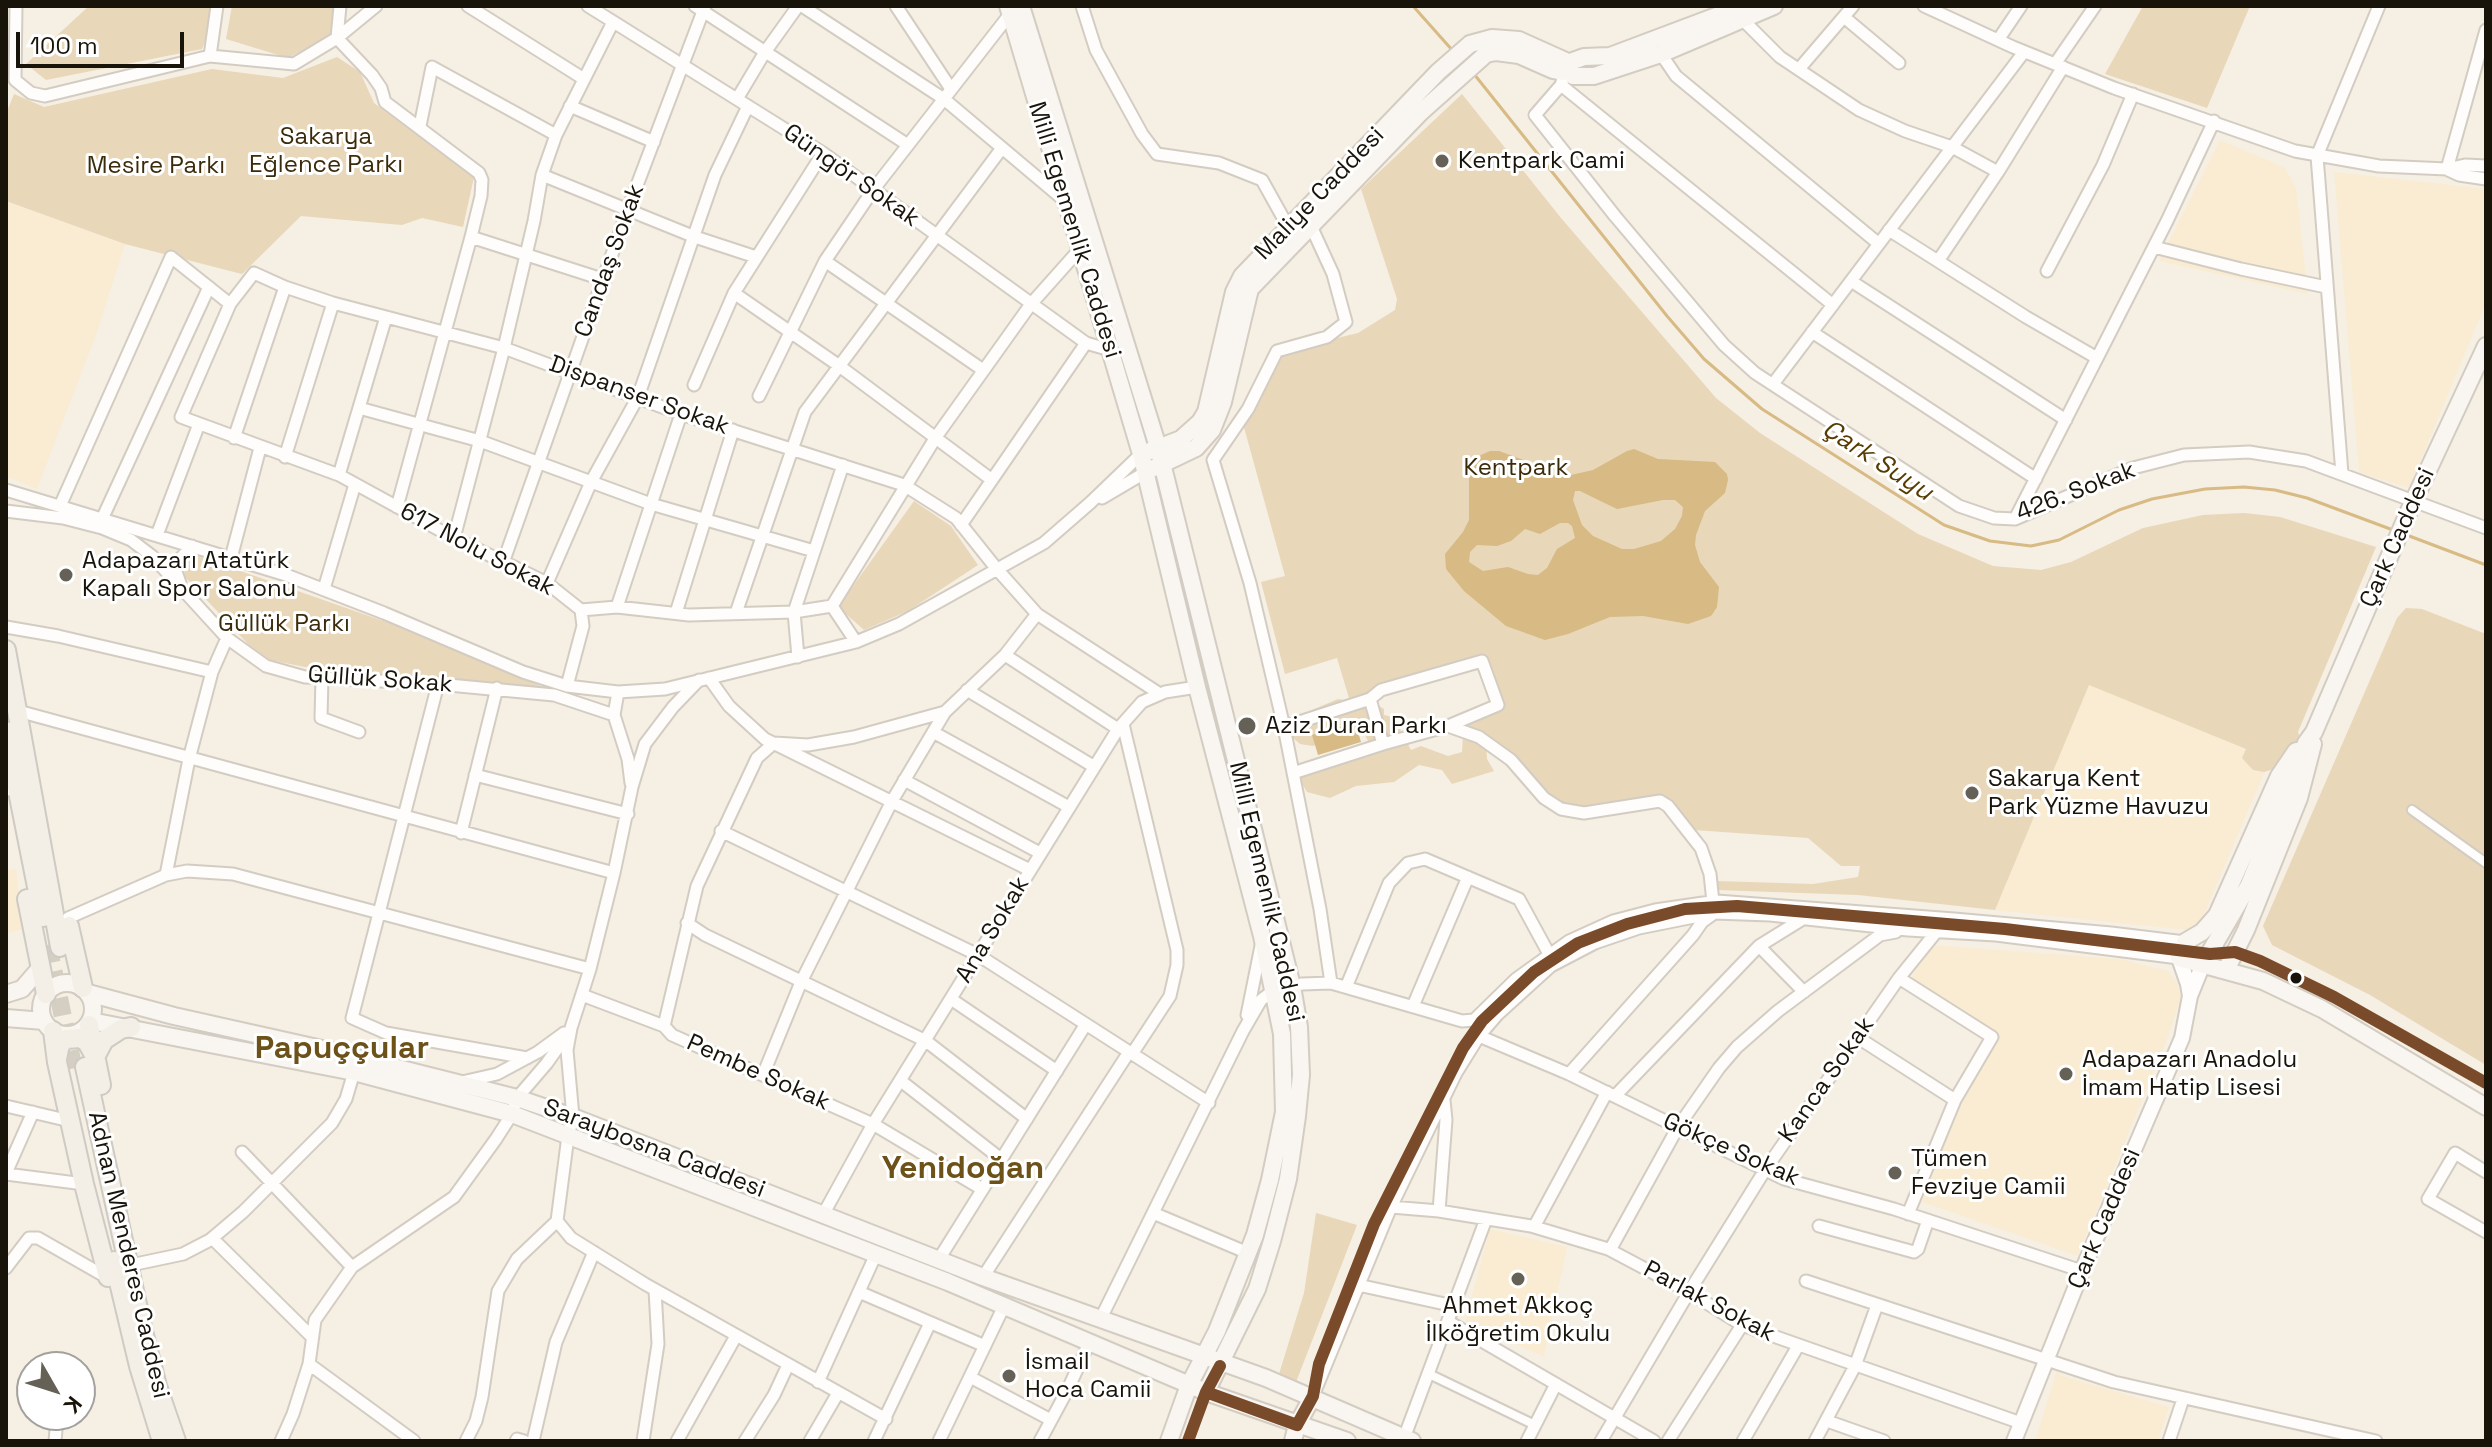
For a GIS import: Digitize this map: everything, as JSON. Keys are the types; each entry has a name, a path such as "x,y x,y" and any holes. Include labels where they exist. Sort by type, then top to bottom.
{"main road":[{"name":"Maliye Caddesi","path":"1567,72 1584,57 1610,56 1774,6"},
{"name":"Milli Egemenlik Caddesi","path":"1013,9 1064,200 1146,472 1197,687 1262,936 1282,1034 1284,1112 1270,1180 1248,1253 1205,1356 1189,1385"},
{"name":"Milli Egemenlik Caddesi","path":"1013,9 1158,447 1292,986 1299,1027 1301,1075 1288,1179 1257,1289 1206,1392"},
{"name":"Maliye Caddesi","path":"1146,472 1196,448 1212,430 1226,390 1250,289 1291,233 1310,224 1448,87 1486,54 1519,55 1553,70 1594,76 1661,54 1743,13"},
{"name":"Maliye Caddesi","path":"1141,454 1181,439 1200,422 1208,403 1238,284 1291,233 1438,72 1470,44 1492,38 1509,38 1531,44 1567,72"},
{"name":"Çark Caddesi","path":"2207,959 2249,885 2411,505 2486,346"},
{"path":"6,650 15,720 61,950 94,1006 78,1064 70,1121 108,1278 123,1304"},
{"path":"15,720 34,741 68,918 61,950 72,966 63,974 49,974 41,967"},
{"name":"Çark Caddesi","path":"2226,970 2246,930 2299,798 2308,772 2310,737"},
{"path":"2310,737 2289,758 2279,776 2217,915 2182,950 2226,970 2263,981 2322,1009 2486,1107"},
{"path":"6,788 41,967 45,995 41,1013 78,1064"},
{"path":"6,996 22,989 41,967"},
{"path":"6,996 45,995 58,985 67,983 86,990"},
{"name":"Saraybosna Caddesi","path":"86,990 174,1016 459,1083 515,1106 568,1136 1005,1304 1295,1433"},
{"path":"6,1018 48,1026 72,1035 90,1023"},
{"name":"Saraybosna Caddesi","path":"90,1023 131,1027 573,1117 983,1277 1313,1396"},
{"path":"78,1064 104,1040 121,1029 131,1027"},
{"name":"Adnan Menderes Caddesi","path":"78,1064 157,1386 176,1441"},
{"name":"Adnan Menderes Caddesi","path":"78,1064 123,1304 162,1441"},
{"path":"1169,1441 1189,1385"},
{"path":"1344,1440 1295,1433 1313,1396 1347,1415 1408,1440"},
{"path":"1344,1440 1332,1430 1333,1421 1337,1416 1347,1415"}],"street":[{"path":"16,6 15,80 31,93 45,96 210,56 294,64 337,38 376,6"},
{"path":"210,56 217,6"},
{"path":"340,6 337,38 372,75 381,88 385,102 479,173 482,180 471,237 397,507"},
{"path":"468,6 584,79"},
{"name":"Güngör Sokak","path":"588,6 823,153 1086,343 1110,350"},
{"path":"737,99 765,52 800,6 948,94 1002,148 1064,200"},
{"path":"896,6 948,94"},
{"path":"1082,6 1096,50 1142,134 1157,154 1219,163 1262,180 1291,233"},
{"path":"1799,69 1853,6"},
{"path":"1924,6 2059,66 2295,151 2379,166 2447,169 2465,165 2486,166"},
{"path":"1998,40 2021,6"},
{"path":"1938,261 1998,172 2095,6"},
{"path":"2342,474 2317,156 2379,6"},
{"path":"701,8 908,145"},
{"name":"Candaş Sokak","path":"503,563 628,209 684,66 701,8"},
{"path":"759,396 825,261 873,190 1013,9"},
{"path":"1743,13 1780,57 1859,110 1905,131 1952,147 1998,172"},
{"path":"1844,17 1899,63"},
{"path":"454,538 504,348 542,175 556,135 613,22"},
{"path":"2447,169 2486,30"},
{"path":"1773,384 2024,52"},
{"path":"1661,54 1686,85 1879,244"},
{"path":"420,126 432,67 556,135"},
{"path":"1567,72 1833,305"},
{"name":"426. Sokak","path":"1567,72 1535,115 1724,345 1755,373 1959,506 1994,518 2015,519 2133,468 2184,455 2249,452 2306,461 2411,505 2486,528"},
{"path":"2047,271 2103,165 2133,94"},
{"path":"570,106 654,142"},
{"path":"547,583 591,482 638,397 715,175 748,106"},
{"path":"2015,519 2154,247 2214,121"},
{"path":"736,613 790,448 805,412 1002,148"},
{"path":"694,385 734,293 823,153"},
{"path":"2447,169 2459,175 2486,179"},
{"path":"542,175 695,237 756,257"},
{"path":"1310,224 1333,274 1346,322 1327,337 1277,351 1242,420 1213,460 1250,583 1284,727 1320,909 1331,983"},
{"path":"1889,230 2097,358"},
{"path":"471,237 605,280"},
{"path":"2154,247 2326,287"},
{"path":"856,642 832,606 936,437 1031,304 1080,249"},
{"path":"60,506 171,257 230,304"},
{"path":"825,261 983,370"},
{"name":"Dispanser Sokak","path":"230,304 254,273 333,303 504,348 681,414 904,485 956,518 1037,614 1160,694"},
{"path":"1851,281 2066,420"},
{"path":"103,517 209,287"},
{"path":"234,438 285,287"},
{"path":"734,293 838,365 992,480"},
{"path":"285,457 333,303"},
{"name":"617 Nolu Sokak","path":"230,304 181,417 339,475 454,538 547,583 581,610 617,607 676,613 736,613 794,612 832,606"},
{"path":"339,475 386,317"},
{"path":"1812,332 2036,479"},
{"path":"961,525 1086,343"},
{"path":"359,408 480,441 651,504 814,551"},
{"path":"617,607 681,414"},
{"path":"157,535 199,424"},
{"path":"676,613 733,430"},
{"path":"231,558 260,448"},
{"path":"1090,503 1141,454"},
{"path":"798,657 794,612 843,465"},
{"path":"1090,503 1146,472"},
{"path":"324,589 355,484"},
{"name":"Güllük Sokak","path":"6,490 103,517 324,589 523,672 567,686 618,692 665,689 856,642 899,624 1044,543 1090,503"},
{"name":"Güllük Sokak","path":"6,511 63,518 102,528 131,540 152,556 227,638 266,666 305,677 497,688 554,695 614,715"},
{"path":"182,588 176,572 178,561 192,546"},
{"path":"567,686 583,626 581,610"},
{"path":"763,1075 801,982 904,780 945,712 1005,655 1037,614"},
{"path":"6,627 212,672"},
{"path":"166,875 189,759 212,672 227,638"},
{"path":"983,1277 1170,996 1177,965 1175,935 1120,727 1005,655"},
{"path":"1284,727 1370,699 1381,690 1482,661 1498,705 1448,726 1293,773"},
{"path":"322,677 321,718 359,732"},
{"path":"466,1441 476,1421 482,1397 498,1291 517,1259 557,1221 573,1117 567,1050 571,1028 590,969 632,787 645,744 673,707 704,679 765,739 1030,870"},
{"path":"438,684 352,1018 386,1033 527,1058"},
{"name":"Ana Sokak","path":"824,1213 873,1124 1120,727 1142,702 1160,694 1197,687"},
{"path":"461,833 497,688"},
{"path":"665,689 673,707"},
{"path":"967,690 1093,766"},
{"path":"618,692 614,715 632,787"},
{"path":"1370,699 1383,744"},
{"path":"774,743 808,745 854,737 945,712"},
{"path":"15,720 189,759 614,873"},
{"path":"1448,726 1479,737 1511,760 1544,798 1561,809 1584,813 1660,801 1668,806 1701,848 1710,874 1713,908 1693,935 1569,1074"},
{"path":"933,732 1069,807"},
{"path":"623,742 634,748 645,744"},
{"name":"Pembe Sokak","path":"774,743 757,758 697,886 664,1026 672,1035 873,1124 982,1189"},
{"path":"475,775 628,814"},
{"path":"904,780 1040,853"},
{"path":"2412,810 2486,863"},
{"path":"721,831 978,955 1209,1103"},
{"path":"1347,985 1389,883 1408,863 1425,859 1519,899 1549,954"},
{"path":"68,918 166,875 187,871 233,874 590,969"},
{"path":"1413,1006 1468,877"},
{"path":"1100,1320 1243,1031 1261,1000 1274,990 1331,983 1347,985 1462,1021 1474,1020 1516,979 1549,954 1613,921 1655,910 1757,903 2111,933 2182,950"},
{"path":"1313,1396 1391,1207 1479,1036 1497,1015 1551,966 1595,943 1713,908 1908,930 2182,950"},
{"path":"1534,1227 1611,1094 1759,946 1802,919"},
{"path":"687,923 705,935 926,1041 1027,1119"},
{"path":"1610,1250 1678,1127 1737,1047 1880,935 1908,930"},
{"name":"Kanca Sokak","path":"1601,1441 1765,1170 1899,978 1937,931"},
{"path":"1243,1031 1256,982 1262,936"},
{"path":"1759,946 1804,992"},
{"path":"2182,950 2190,996"},
{"name":"Çark Caddesi","path":"2014,1441 2082,1271 2182,1038 2190,996 2207,959"},
{"path":"1899,978 1992,1037 1955,1100 1908,1214"},
{"path":"582,995 664,1026"},
{"path":"951,999 1057,1071"},
{"path":"939,1259 1086,1024"},
{"path":"459,1083 497,1074 571,1028"},
{"path":"281,1441 309,1364 315,1320 352,1267 454,1197 571,1028"},
{"name":"Gökçe Sokak","path":"1479,1036 1569,1074 1784,1179 1928,1220 2082,1271"},
{"path":"1857,1037 1955,1100"},
{"path":"131,1273 183,1254 212,1238 332,1123 346,1099 354,1072"},
{"path":"901,1081 1001,1159"},
{"path":"1439,1211 1446,1120 1444,1100"},
{"path":"6,1106 70,1121"},
{"path":"33,1112 6,1173 84,1184"},
{"path":"242,1152 352,1267"},
{"path":"2486,1172 2455,1153 2428,1199 2486,1232"},
{"name":"Parlak Sokak","path":"1391,1207 1439,1211 1534,1227 1610,1250 1689,1292 1742,1325 2021,1423"},
{"path":"1153,1213 1248,1253"},
{"path":"1408,1440 1486,1219"},
{"path":"1819,1226 1914,1252 1918,1249 1928,1220"},
{"path":"557,1221 571,1238 655,1290 886,1419"},
{"path":"6,1268 29,1238 38,1238 108,1278"},
{"path":"212,1238 312,1337"},
{"path":"533,1441 556,1342 594,1252"},
{"path":"818,1382 876,1254"},
{"path":"1806,1281 2114,1382 2376,1441"},
{"path":"1358,1285 1454,1306"},
{"path":"646,1440 658,1344 655,1290"},
{"path":"859,1292 985,1346"},
{"path":"939,1441 1005,1304"},
{"path":"1815,1441 1855,1366 1877,1305"},
{"path":"1449,1322 1654,1441"},
{"path":"874,1441 930,1323"},
{"path":"1668,1441 1742,1325"},
{"path":"677,1441 736,1336"},
{"path":"1040,1441 1090,1341"},
{"path":"1743,1441 1798,1346"},
{"path":"309,1364 414,1441"},
{"path":"745,1441 774,1395 788,1365"},
{"path":"1429,1374 1535,1425"},
{"path":"970,1377 1051,1420"},
{"path":"1527,1441 1556,1384"},
{"path":"810,1441 838,1393"},
{"path":"2169,1441 2183,1399"},
{"path":"1827,1421 1876,1440"},
{"path":"516,1441 524,1441"}],"shaded area":[{"path":"2220,140 2284,167 2296,188 2308,294 2159,261"},
{"path":"2334,172 2486,189 2486,303 2409,488 2359,472"},
{"path":"6,201 125,244 96,335 37,489 6,476"},
{"path":"1634,449 1658,459 1715,462 1727,474 1725,493 1705,511 1696,535 1695,545 1700,562 1719,587 1717,607 1711,616 1688,624 1643,616 1610,617 1545,640 1506,626 1464,591 1446,569 1445,554 1469,520 1469,472 1472,463 1481,455 1499,451 1562,477 1593,470","holes":["1575,491 1617,509 1675,500 1683,507 1682,516 1675,529 1661,541 1634,549 1622,549 1593,536 1582,525 1573,500","1560,523 1572,526 1575,538 1557,549 1547,568 1538,575 1508,567 1483,571 1469,562 1470,552 1477,545 1497,546 1511,541 1525,529 1540,534"]},
{"path":"2088,684 2270,759 2197,931 1995,910"},
{"path":"1355,722 1361,742 1318,755 1312,735"},
{"path":"16,869 23,929 6,933 6,871"},
{"name":"Adapazarı Anadolu İmam Hatip Lisesi","path":"1931,945 2119,959 2168,971 2177,982 2181,997 2168,1037 2078,1256 1922,1202 1958,1111 1999,1037 1909,982"},
{"name":"Ahmet Akkoç İlköğretim Okulu","path":"1490,1229 1567,1247 1544,1357 1465,1321"},
{"path":"2057,1370 2062,1376 2169,1407 2158,1441 2035,1441"}],"green space":[{"path":"89,6 211,6 209,31 202,49 46,80 26,64"},
{"path":"232,6 334,6 333,34 288,58 226,39"},
{"path":"2143,6 2250,6 2207,108 2105,74"},
{"path":"337,57 360,72 374,103 474,177 463,227 422,218 402,225 301,216 242,274 125,244 6,201 6,114 14,94 44,107 212,69 283,78"},
{"name":"Kentpark","path":"1462,94 1561,218 1716,398 1760,433 1918,534 1993,566 2041,570 2071,562 2143,528 2203,515 2244,513 2280,517 2376,547 2299,735 2280,767 2264,772 2253,770 2242,758 2246,749 2089,685 1995,910 1858,895 1717,890 1715,881 1813,884 1858,877 1860,866 1841,866 1808,838 1694,830 1668,806 1584,813 1561,809 1486,744 1487,759 1494,771 1452,784 1442,770 1419,765 1394,782 1356,786 1330,798 1307,792 1298,777 1312,763 1363,754 1368,741 1360,725 1340,719 1341,725 1331,738 1313,746 1300,744 1292,737 1297,729 1318,723 1306,716 1312,710 1338,699 1377,705 1384,709 1384,715 1398,718 1411,750 1421,746 1448,756 1462,752 1463,736 1448,726 1498,705 1482,661 1349,698 1337,658 1285,674 1261,582 1285,576 1242,420 1276,353 1358,333 1395,310 1397,299 1361,189"},
{"path":"914,501 951,526 978,565 908,611 864,630 838,607"},
{"name":"Güllük Parkı","path":"195,555 409,630 550,690 305,667 270,660 248,644 184,576 185,564"},
{"path":"2406,608 2422,609 2486,634 2486,1065 2370,995 2272,945 2263,926 2397,618"},
{"path":"1316,1213 1357,1225 1296,1382 1279,1374 1304,1293"}],"waterway":[{"name":"Çark Suyu","path":"1413,6 1453,51"},
{"name":"Çark Suyu","path":"1474,74 1704,359 1762,409 1944,525 1990,541 2031,546 2059,540 2119,510 2152,499 2205,489 2244,487 2307,498 2393,530"},
{"name":"Çark Suyu","path":"2404,534 2486,565"}],"tunnel":[{"path":"48,945 74,1070"}],"transit line":[{"path":"1206,1392 1297,1425 1313,1396 1319,1364 1374,1224 1463,1048 1482,1021 1534,972 1578,943 1627,924 1685,909 1737,906 2005,929 2210,954 2235,952 2334,997 2486,1083"},
{"path":"1188,1441 1206,1392 1220,1366"}],"place":[{"name":"Kentpark Cami","path":"1442,161"},
{"name":"Adapazarı Atatürk Kapalı Spor Salonu","path":"66,575"},
{"name":"Aziz Duran Parkı","path":"1247,726"},
{"name":"Sakarya Kent Park Yüzme Havuzu","path":"1972,793"},
{"name":"Adapazarı Anadolu İmam Hatip Lisesi","path":"2066,1074"},
{"name":"Tümen Fevziye Camii","path":"1895,1173"},
{"name":"Ahmet Akkoç İlköğretim Okulu","path":"1518,1279"},
{"name":"İsmail Hoca Camii","path":"1009,1376"}],"district":[{"name":"Papuççular","path":"342,1049"},
{"name":"Yenidoğan","path":"963,1169"}],"park label":[{"name":"Sakarya Eğlence Parkı","path":"326,151"},
{"name":"Mesire Parkı","path":"156,166"}]}
